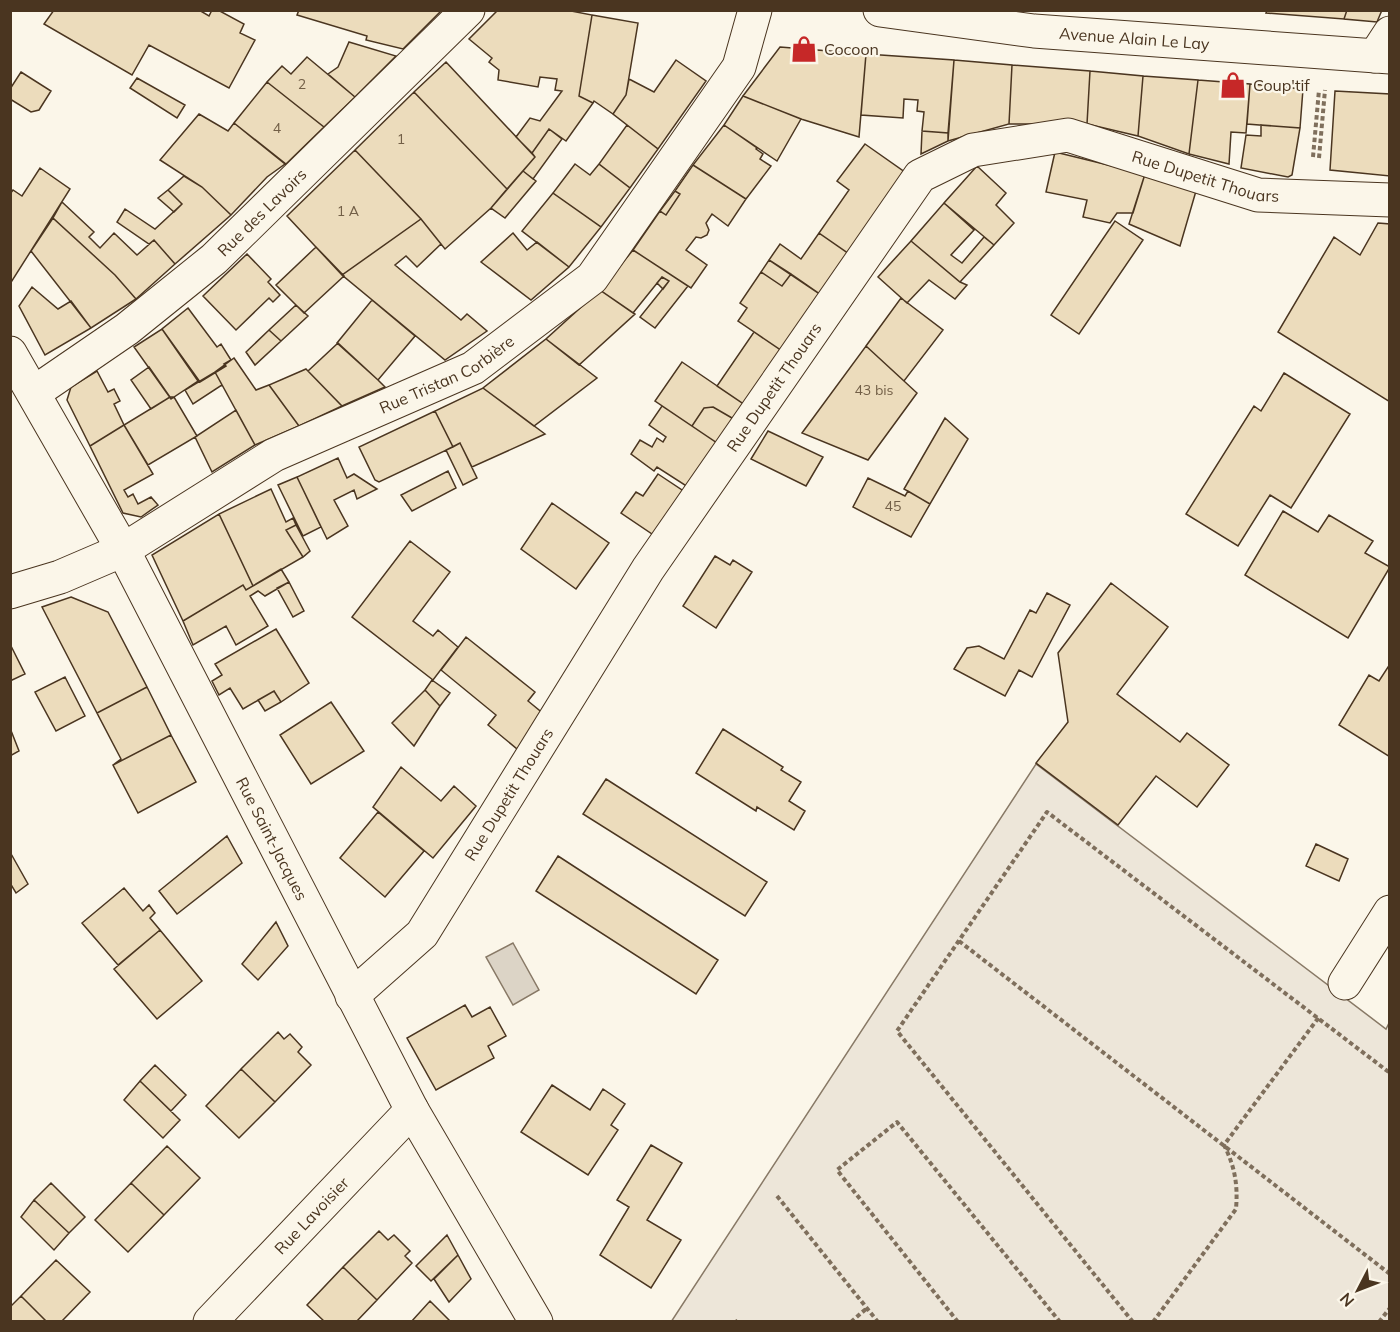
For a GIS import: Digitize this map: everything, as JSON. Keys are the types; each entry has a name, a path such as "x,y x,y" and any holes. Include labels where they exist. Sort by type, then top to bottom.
{"street":[{"name":"Rue des Lavoirs","path":"35,392 127,329 214,259 468,10"},
{"name":"Rue Tristan Corbière","path":"10,592 60,577 123,550 274,455 473,368 592,278 739,67 755,10"},
{"name":"Avenue Alain Le Lay","path":"880,10 1036,21 1325,52 1385,49"},
{"name":"Rue Dupetit Thouars","path":"352,996 422,934 648,569 920,176 973,150 1068,135 1258,195 1389,200"},
{"name":"Rue Saint-Jacques","path":"10,353 35,392 123,550 412,1110 537,1322"},
{"path":"1345,983 1389,912"},
{"name":"Rue Lavoisier","path":"210,1322 412,1110"}],"path":[{"path":"1312,197 1325,52"},
{"path":"1133,1322 897,1031 1047,812 1389,1073"},
{"path":"959,941 1389,1274"},
{"path":"1224,1145 1345,983"},
{"path":"958,1322 837,1170 897,1122 1060,1322"},
{"path":"1153,1322 1236,1209 1237,1190 1233,1164 1224,1145"},
{"path":"777,1196 878,1322"},
{"path":"851,1322 867,1308"},
{"path":"1379,1322 1389,1308"}],"shaded area":[{"path":"1036,764 1386,1029 1389,1023 1389,1321 671,1322"},
{"path":"513,943 539,990 513,1005 486,957"}],"building":[{"path":"54,10 199,10 209,16 212,10 218,10 244,24 240,33 255,40 229,88 149,45 132,75 44,24"},
{"path":"299,10 442,10 403,49 366,40 367,36 297,15"},
{"path":"498,10 566,10 592,15 579,96 593,103 566,141 549,129 532,153 516,137 530,118 540,121 562,91 555,90 557,79 540,77 538,87 498,80 499,70 489,62 492,58 469,39"},
{"path":"1267,10 1347,10 1344,19 1266,13"},
{"path":"1347,10 1382,10 1377,22 1344,19"},
{"path":"592,15 638,23 626,95 613,114 594,101 593,103 579,96"},
{"path":"349,42 396,56 355,97 328,74 338,67"},
{"path":"780,47 866,54 859,137 801,119 743,96"},
{"path":"866,54 954,60 948,133 922,131 924,112 917,111 918,100 904,99 903,118 861,115"},
{"path":"307,57 355,97 324,127 267,82 282,66 291,74"},
{"path":"676,60 706,81 658,149 613,114 626,95 629,79 654,92"},
{"path":"954,60 1012,65 1009,124 948,141"},
{"path":"446,62 535,157 507,189 414,92"},
{"path":"1012,65 1090,71 1087,124 1009,124"},
{"path":"1090,71 1143,76 1138,136 1087,124"},
{"path":"21,72 51,91 39,110 31,112 10,99 10,89"},
{"path":"1143,76 1198,80 1189,154 1138,136"},
{"path":"137,78 185,105 177,118 130,88"},
{"path":"1198,80 1250,84 1246,133 1231,132 1229,164 1189,154"},
{"path":"267,82 324,127 286,164 234,123"},
{"path":"1250,84 1303,89 1300,128 1247,124"},
{"path":"1335,91 1390,94 1390,176 1330,170"},
{"path":"414,92 507,189 491,208 445,249 421,219 355,150"},
{"path":"743,96 801,119 777,161 724,125"},
{"path":"199,114 228,131 234,123 285,164 267,177 231,215 202,187 160,160"},
{"path":"627,125 658,149 630,188 599,164"},
{"path":"724,125 757,148 763,154 760,159 771,166 746,199 693,165"},
{"path":"1261,125 1300,128 1292,175 1288,177 1241,168 1246,135 1261,136"},
{"path":"549,129 562,139 533,179 523,171 535,157 532,153"},
{"path":"922,131 948,133 948,141 921,154"},
{"path":"865,144 909,175 852,256 819,233 849,190 837,181"},
{"path":"355,150 421,219 342,275 287,216"},
{"path":"1055,152 1145,174 1133,213 1117,213 1110,223 1083,217 1087,200 1046,192"},
{"path":"575,164 590,175 599,164 630,188 601,227 553,193"},
{"path":"693,165 746,199 728,226 712,214 706,223 709,230 707,235 701,238 696,237 686,250 707,265 691,288 633,250 660,211 666,215 680,194 675,191"},
{"path":"977,166 1006,193 996,205 1014,223 994,245 944,203"},
{"path":"40,168 70,189 10,284 10,194 13,190 22,196"},
{"path":"523,171 536,181 505,218 491,208"},
{"path":"1145,174 1196,191 1180,246 1129,224"},
{"path":"184,176 202,187 231,215 175,264 154,240 149,244 117,222 125,209 155,229 182,204 168,190"},
{"path":"168,190 182,204 174,212 158,198"},
{"path":"675,191 680,194 666,215 660,211"},
{"path":"553,193 601,227 569,267 522,231"},
{"path":"62,202 94,232 89,237 100,248 114,233 137,255 154,240 175,264 136,299 115,275 53,218"},
{"path":"944,203 974,230 951,255 962,263 984,237 994,245 960,282 911,241"},
{"path":"53,218 115,275 136,299 91,328 31,251"},
{"path":"421,219 441,244 417,267 406,256 395,265 461,320 467,314 487,331 445,360 342,275"},
{"path":"1115,221 1143,240 1079,334 1051,315"},
{"path":"1378,223 1390,224 1390,402 1278,332 1334,237 1360,255"},
{"path":"513,233 527,250 537,242 569,267 531,300 481,262"},
{"path":"819,233 852,256 824,297 769,260 780,244 801,259"},
{"path":"911,241 960,282 967,285 955,299 929,280 907,303 878,277"},
{"path":"316,247 344,276 304,313 276,285"},
{"path":"633,250 688,286 655,328 640,317 669,281 662,277 633,313 600,290"},
{"path":"247,254 271,279 268,282 280,295 273,302 269,298 236,330 203,296"},
{"path":"769,260 791,274 782,286 761,272"},
{"path":"761,272 782,286 791,274 824,297 785,353 738,321 747,308 740,303"},
{"path":"662,277 669,281 663,289 657,283"},
{"path":"32,287 58,309 71,301 91,328 45,355 19,306"},
{"path":"600,290 635,314 579,365 546,339"},
{"path":"901,298 943,330 904,381 866,346"},
{"path":"372,300 415,336 378,380 337,343"},
{"path":"296,305 308,316 281,341 269,330"},
{"path":"188,308 217,347 221,344 231,360 224,364 226,366 200,382 162,329"},
{"path":"162,329 198,381 171,399 134,347"},
{"path":"269,330 281,341 255,365 246,352"},
{"path":"754,332 785,353 748,407 717,386"},
{"path":"546,339 597,378 534,426 483,388"},
{"path":"338,343 385,387 342,406 308,371"},
{"path":"866,346 917,393 868,460 802,433"},
{"path":"234,358 256,390 269,385 299,426 255,445 215,372"},
{"path":"682,362 748,407 732,418 713,407 704,408 692,426 655,401"},
{"path":"149,367 170,397 151,409 131,380"},
{"path":"306,369 342,406 299,426 269,385"},
{"path":"97,371 108,392 114,389 120,401 114,404 124,425 90,446 67,400 71,387"},
{"path":"215,372 222,385 193,404 185,390"},
{"path":"1284,373 1350,414 1291,508 1270,495 1238,546 1186,514 1254,406 1261,411"},
{"path":"483,388 545,434 472,467 460,443 453,447 435,411"},
{"path":"170,397 174,397 197,436 148,465 124,425"},
{"path":"662,406 720,445 691,489 657,467 654,471 631,454 640,440 652,447 657,438 663,442 666,437 649,425"},
{"path":"713,407 736,418 720,445 692,426 704,408"},
{"path":"236,410 255,445 212,472 195,437"},
{"path":"435,411 453,447 379,482 375,480 359,447"},
{"path":"945,418 968,439 930,504 904,489"},
{"path":"124,425 153,474 124,490 128,497 133,494 138,504 151,497 158,505 141,517 123,513 90,446"},
{"path":"768,431 823,457 806,486 751,459"},
{"path":"460,443 477,478 463,485 446,450"},
{"path":"338,458 347,478 354,474 377,489 357,499 354,490 334,500 348,526 327,539 297,477"},
{"path":"448,471 456,488 412,511 401,495"},
{"path":"658,474 688,494 658,538 621,513 636,492 643,496"},
{"path":"297,477 321,527 303,536 278,485"},
{"path":"868,478 905,496 908,491 930,504 911,537 853,507"},
{"path":"271,489 286,522 293,518 296,525 286,530 303,557 253,586 219,514"},
{"path":"552,503 609,543 576,589 521,549"},
{"path":"1283,511 1318,532 1329,515 1373,541 1365,553 1390,567 1348,638 1245,575"},
{"path":"219,514 253,586 246,590 243,585 183,621 152,555"},
{"path":"296,525 310,551 303,557 286,530"},
{"path":"410,541 450,572 413,621 433,636 438,630 458,647 433,680 352,617"},
{"path":"715,556 730,565 733,560 752,572 716,628 683,606"},
{"path":"281,569 289,582 265,596 258,591 250,596 268,626 236,645 226,626 193,645 183,621 243,585 246,590"},
{"path":"289,582 304,611 293,617 277,588"},
{"path":"1111,583 1168,627 1117,694 1180,742 1187,733 1229,765 1197,807 1156,776 1118,825 1036,763 1068,722 1058,653"},
{"path":"1047,593 1070,605 1032,677 1019,670 1005,696 954,669 967,648 979,646 1004,659 1030,610 1036,613"},
{"path":"71,597 108,612 147,687 97,713 42,607"},
{"path":"276,629 309,683 281,702 274,691 243,709 230,688 219,695 212,681 222,675 215,664"},
{"path":"466,637 535,692 528,701 545,715 522,753 488,725 496,715 441,670"},
{"path":"10,644 25,674 10,681"},
{"path":"1390,664 1390,757 1339,725 1369,675 1379,681"},
{"path":"65,677 85,716 56,731 35,692"},
{"path":"432,680 450,693 440,706 425,690"},
{"path":"147,687 171,735 113,765 121,759 97,713"},
{"path":"425,690 440,706 414,746 392,723"},
{"path":"274,691 281,702 265,711 258,700"},
{"path":"331,702 364,751 311,784 280,735"},
{"path":"10,728 19,751 10,756"},
{"path":"723,729 783,767 781,770 801,782 789,801 805,811 794,830 757,807 756,811 696,773"},
{"path":"171,735 196,782 138,813 113,765"},
{"path":"401,767 441,801 454,786 476,806 433,858 373,807"},
{"path":"606,779 767,882 745,916 583,814"},
{"path":"378,812 424,851 385,897 340,858"},
{"path":"227,836 242,863 177,914 159,891"},
{"path":"1316,844 1348,859 1339,881 1306,866"},
{"path":"10,852 28,884 16,893 10,883"},
{"path":"558,856 718,960 696,994 536,891"},
{"path":"124,888 143,911 149,905 155,913 150,918 160,930 118,965 82,923"},
{"path":"276,922 288,946 258,980 242,964"},
{"path":"160,930 202,981 157,1019 114,969"},
{"path":"465,1005 472,1017 490,1007 506,1036 488,1046 494,1058 436,1090 407,1038"},
{"path":"278,1032 284,1039 290,1034 302,1047 298,1052 311,1065 275,1102 241,1069"},
{"path":"155,1065 186,1095 171,1111 140,1081"},
{"path":"241,1069 275,1102 239,1138 206,1106"},
{"path":"140,1081 180,1120 163,1138 124,1100"},
{"path":"552,1085 590,1110 603,1089 625,1104 611,1125 618,1130 588,1175 521,1132"},
{"path":"651,1145 682,1163 647,1220 681,1240 651,1288 600,1255 629,1207 617,1200"},
{"path":"167,1146 200,1178 164,1215 131,1183"},
{"path":"51,1183 85,1217 69,1233 34,1200"},
{"path":"131,1183 164,1215 128,1252 95,1220"},
{"path":"34,1200 69,1233 54,1250 21,1217"},
{"path":"379,1231 388,1240 394,1235 410,1251 405,1256 412,1263 377,1300 343,1267"},
{"path":"447,1235 458,1255 431,1281 416,1266"},
{"path":"458,1255 471,1279 449,1302 434,1279"},
{"path":"56,1260 90,1292 61,1322 47,1322 21,1296"},
{"path":"343,1267 377,1300 356,1322 325,1322 307,1305"},
{"path":"21,1296 47,1322 10,1322 10,1307"},
{"path":"430,1301 451,1322 411,1322"}],"place":[{"name":"Cocoon","path":"804,49"},
{"name":"Coup'tif","path":"1233,85"}]}
